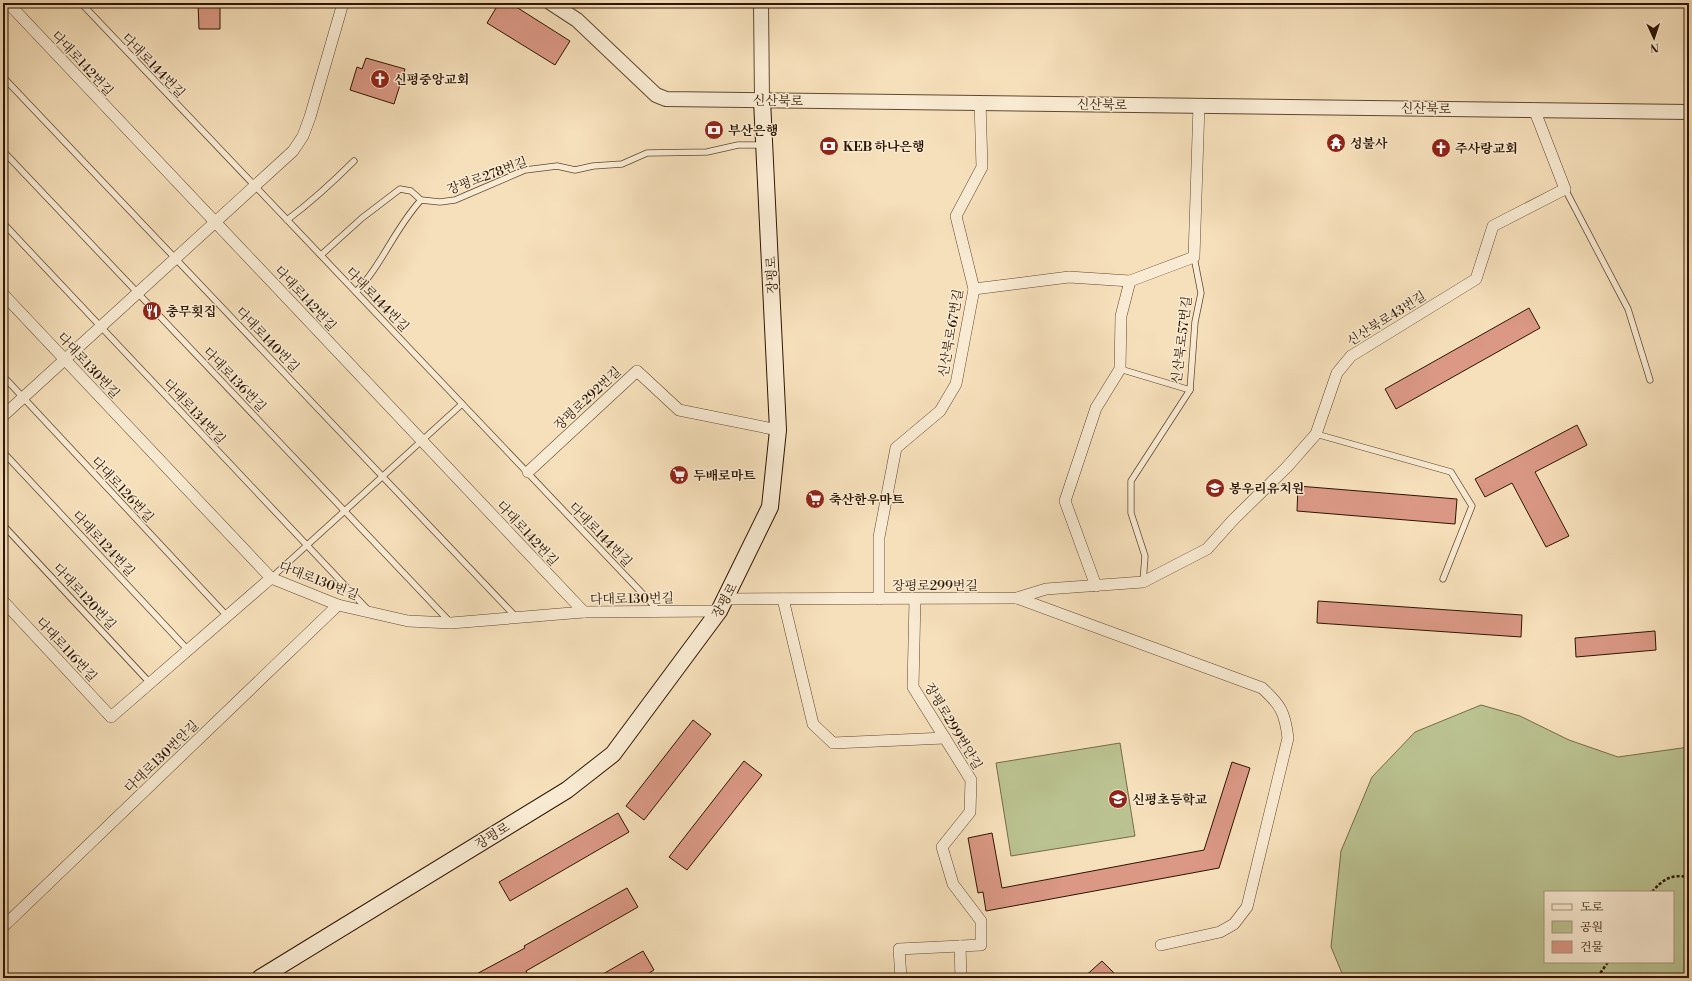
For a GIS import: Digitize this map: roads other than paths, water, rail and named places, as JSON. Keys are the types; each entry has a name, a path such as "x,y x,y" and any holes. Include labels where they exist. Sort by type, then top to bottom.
{"main road":[{"name":"장평로","path":"260,978 567,790 613,754 722,605 770,507 778,430 762,100"}],"street":[{"name":"다대로142번길","path":"8,3 584,612"},
{"path":"3,416 293,151 303,136 343,3"},
{"name":"신산북로","path":"551,3 577,20 656,95 666,99 1689,112"},
{"name":"장평로","path":"762,3 762,100"},
{"name":"신산북로67번길","path":"879,599 879,537 896,448 940,411 956,384 974,289 956,216 982,167 980,102"},
{"name":"신산북로57번길","path":"1194,257 1199,106"},
{"path":"1534,109 1566,189"},
{"name":"신산북로43번길","path":"1143,582 1207,549 1233,520 1287,467 1316,434 1337,373 1351,356 1476,278 1493,226 1566,189"},
{"path":"974,289 1069,277 1130,281 1194,257"},
{"path":"1096,586 1065,501 1096,408 1120,369 1121,316 1130,281"},
{"name":"다대로130번길","path":"3,294 271,578 338,605 408,621 451,623 584,612 659,611 722,605"},
{"name":"장평로292번길","path":"528,472 637,371 679,410 778,430"},
{"path":"150,683 271,578"},
{"name":"장평로299번길","path":"722,605 783,599 1017,598 1046,589 1143,582"},
{"path":"1017,598 1262,688 1278,702 1286,718 1288,738 1247,907 1234,924 1220,932 1161,945"},
{"path":"783,599 813,724 833,743 945,738"},
{"name":"장평로299번안길","path":"901,978 900,949 982,945 981,921 953,884 942,847 970,812 971,780 913,687 915,599"},
{"name":"다대로116번길","path":"3,601 111,717 150,683"},
{"name":"다대로130번안길","path":"3,927 338,605"},
{"path":"960,946 961,978"}],"lane":[{"name":"다대로144번길","path":"81,3 659,611"},
{"name":"다대로140번길","path":"3,77 516,617"},
{"name":"장평로278번길","path":"421,200 440,202 455,200 525,170 557,166 575,170 593,166 622,164 647,153 707,152 738,145 764,145"},
{"name":"다대로136번길","path":"3,151 451,623"},
{"path":"287,220 308,205 324,187 354,161"},
{"path":"321,255 362,218 400,189 411,191 421,200 395,235 367,280 356,292"},
{"path":"1566,189 1628,309 1650,380"},
{"name":"다대로134번길","path":"3,223 372,614"},
{"name":"신산북로57번길","path":"1143,582 1145,556 1131,513 1131,481 1190,390 1195,322 1201,293 1194,257"},
{"path":"1120,369 1190,390"},
{"name":"다대로126번길","path":"3,376 227,616"},
{"path":"271,578 462,404"},
{"path":"1316,434 1451,472 1472,506 1443,578"},
{"name":"다대로124번길","path":"3,452 188,650"},
{"name":"다대로120번길","path":"3,525 150,683"}],"place":[{"name":"신평중앙교회","path":"380,79"},
{"name":"부산은행","path":"714,130"},
{"name":"성불사","path":"1336,143"},
{"name":"KEB 하나은행","path":"829,146"},
{"name":"주사랑교회","path":"1441,148"},
{"name":"충무횟집","path":"152,311"},
{"name":"두배로마트","path":"679,475"},
{"name":"봉우리유치원","path":"1215,488"},
{"name":"축산한우마트","path":"815,499"},
{"name":"신평초등학교","path":"1118,799"}]}
